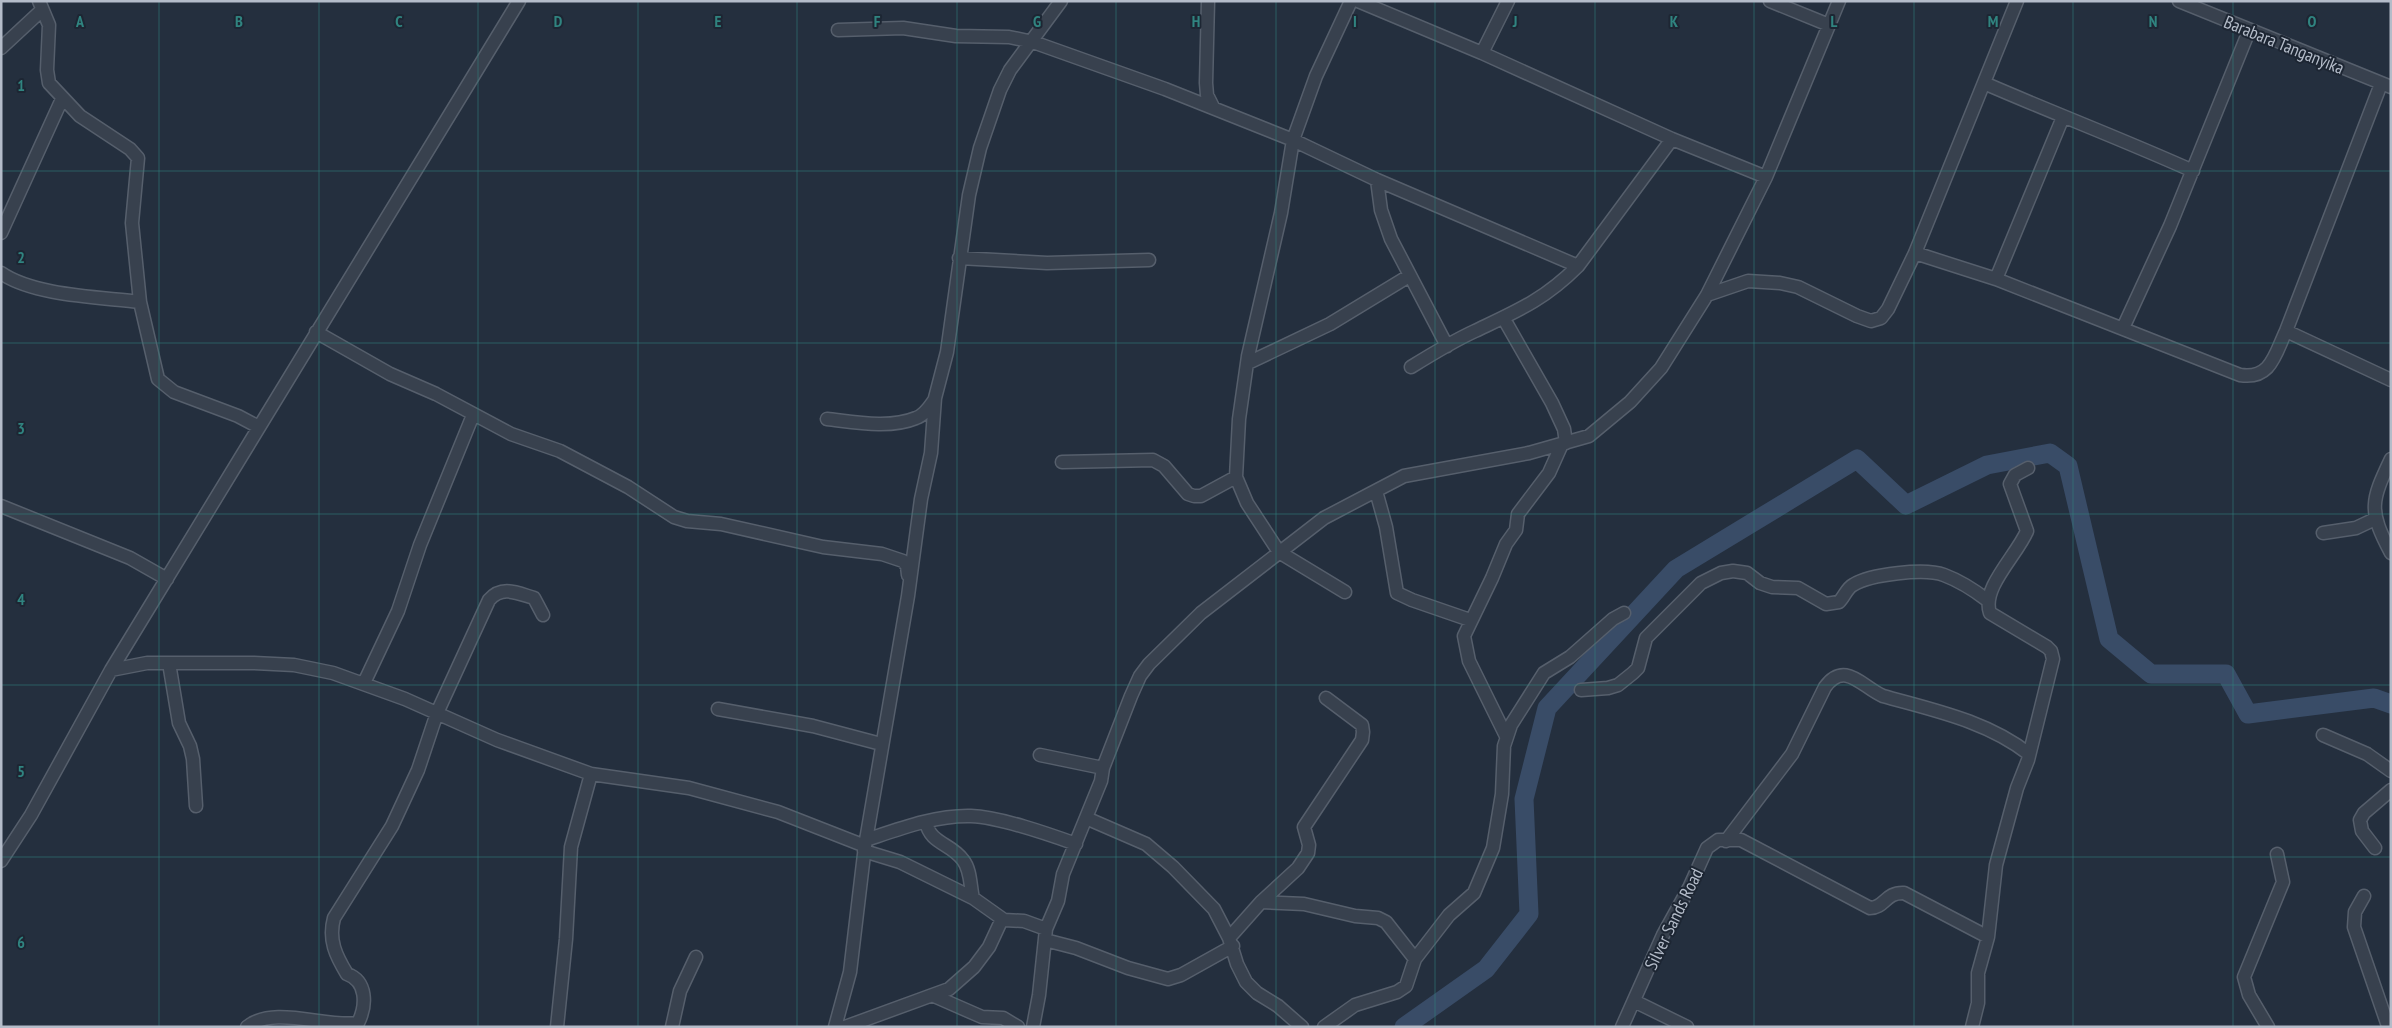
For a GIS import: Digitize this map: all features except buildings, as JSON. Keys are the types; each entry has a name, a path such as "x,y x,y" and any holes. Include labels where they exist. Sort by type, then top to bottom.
{"street":[{"path":"1,861 30,815 111,670 519,1"},
{"path":"834,1027 850,972 865,845 881,744 904,621 908,577 920,499 931,452 935,398 946,352 969,195 990,115 1010,70 1033,42 1061,1"},
{"path":"1208,1 1206,83 1207,95 1213,107"},
{"path":"1345,592 1279,552 1247,503 1236,477 1239,419 1248,362 1280,213 1292,140 1316,76 1351,1"},
{"path":"1358,1 1482,53 1672,139 1766,177"},
{"path":"1482,53 1508,1"},
{"path":"1770,1 1829,25"},
{"path":"1033,1027 1046,935 1058,901 1063,874 1086,818 1131,696 1140,676 1149,664 1201,613 1324,518 1404,476 1529,453 1589,436 1630,402 1661,368 1707,295 1766,177 1839,1"},
{"path":"1707,295 1748,281 1780,283 1798,287 1857,316 1876,320 1888,309 1915,253 2017,1"},
{"name":"Barabara Tanganyika","path":"2179,1 2386,86"},
{"path":"1,48 40,6 49,25 47,70 50,83 62,99 80,116 130,149 138,158 132,223 140,302 158,379 166,387 193,400 238,416 259,427"},
{"path":"838,30 903,28 956,36 1009,37 1033,42 1213,107 1578,266"},
{"path":"2123,328 2192,171 2249,31"},
{"path":"1984,83 2063,117 2108,133 2192,171"},
{"path":"1915,253 1996,279 2240,375 2249,377 2262,374 2271,363 2286,330 2386,86"},
{"path":"1,233 62,99"},
{"path":"1996,279 2063,117"},
{"path":"1411,367 1447,346 1504,319 1534,302 1564,280 1578,266 1672,139"},
{"path":"1377,180 1386,225 1409,276 1447,346"},
{"path":"959,258 1047,263 1149,260"},
{"path":"1,273 29,285 57,292 140,302"},
{"path":"1248,362 1330,324 1409,276"},
{"path":"1504,319 1552,403 1564,429 1564,443 1549,473 1518,514 1516,530 1506,544 1464,636 1465,650 1506,736"},
{"path":"2286,330 2391,380"},
{"path":"316,332 390,374 511,434 560,451 628,487 674,517 687,521 721,524 823,547 890,556 903,561 907,566 908,577"},
{"path":"827,419 855,422 901,421 917,418 926,411 935,398"},
{"path":"364,683 398,611 420,545 473,415"},
{"path":"2391,458 2376,491 2375,519 2391,553"},
{"path":"1062,462 1153,460 1164,466 1178,480 1188,494 1194,496 1201,496 1236,477"},
{"path":"1972,1027 1978,1003 1978,973 1988,937 1996,865 2017,788 2029,754 2053,659 2051,651 1990,614 1987,600 2027,531 2010,484 2016,476 2028,468"},
{"path":"1376,491 1386,527 1398,593 1412,600 1470,620"},
{"path":"1,506 130,558 167,579"},
{"path":"2323,534 2356,528 2375,519"},
{"path":"1582,690 1608,688 1618,685 1633,673 1638,668 1646,638 1702,583 1721,573 1733,571 1747,573 1760,583 1772,588 1798,588 1826,604 1839,602 1852,585 1859,582 1890,574 1934,573 1967,586 1987,600"},
{"path":"247,1027 257,1020 288,1018 345,1024 358,1023 361,1017 364,989 356,977 347,974 336,956 331,929 334,918 392,826 418,770 438,713 489,600 493,595 505,590 534,598 543,615"},
{"path":"1324,1027 1355,1005 1397,992 1406,986 1415,959 1449,915 1474,893 1493,848 1500,814 1506,736 1544,674 1570,657 1613,619 1624,613"},
{"path":"111,670 147,663 294,665 364,683 438,713 497,740 591,774 689,788 778,812 865,845 972,898 1002,919 1024,921 1046,935 1076,948 1128,968 1168,978 1181,975 1231,942 1261,902 1298,868 1308,853 1309,845 1304,826 1363,736 1362,725 1326,698"},
{"path":"168,663 179,723 190,746 193,759 196,806"},
{"name":"Silver Sands Road","path":"1622,1027 1663,935 1689,888 1707,848 1722,840 1792,754 1825,687 1834,678 1840,675 1854,678 1883,696 1988,728 2010,739 2029,754"},
{"path":"718,708 804,724 881,744"},
{"path":"2323,735 2367,754 2391,771"},
{"path":"1040,755 1103,768"},
{"path":"557,1027 566,939 571,847 591,774"},
{"path":"2375,848 2362,831 2360,820 2364,813 2391,790"},
{"path":"865,845 926,822 974,816 1038,832 1076,844"},
{"path":"1086,818 1146,844 1173,867 1214,909 1231,942 1237,964 1246,982 1257,994 1278,1006 1302,1027"},
{"path":"926,822 933,838 963,859 968,868 972,898"},
{"path":"1722,840 1741,840 1866,907 1874,908 1893,894 1904,893 1988,937"},
{"path":"2268,1027 2250,995 2244,977 2283,882 2278,854"},
{"path":"2364,896 2356,912 2354,927 2386,1023"},
{"path":"1261,902 1304,904 1355,916 1378,918 1386,922 1415,959"},
{"path":"845,1027 949,989 974,967 989,947 1002,919"},
{"path":"672,1027 680,991 696,958"},
{"path":"934,996 973,1014 986,1018 1003,1018 1018,1027"},
{"path":"1634,1001 1665,1022 1687,1027"}],"waterway":[{"path":"1404,1027 1486,969 1529,914 1524,799 1547,708 1676,569 1857,459 1906,505 1987,465 2050,453 2068,466 2109,639 2151,674 2226,674 2248,714 2374,698 2391,704"}]}
